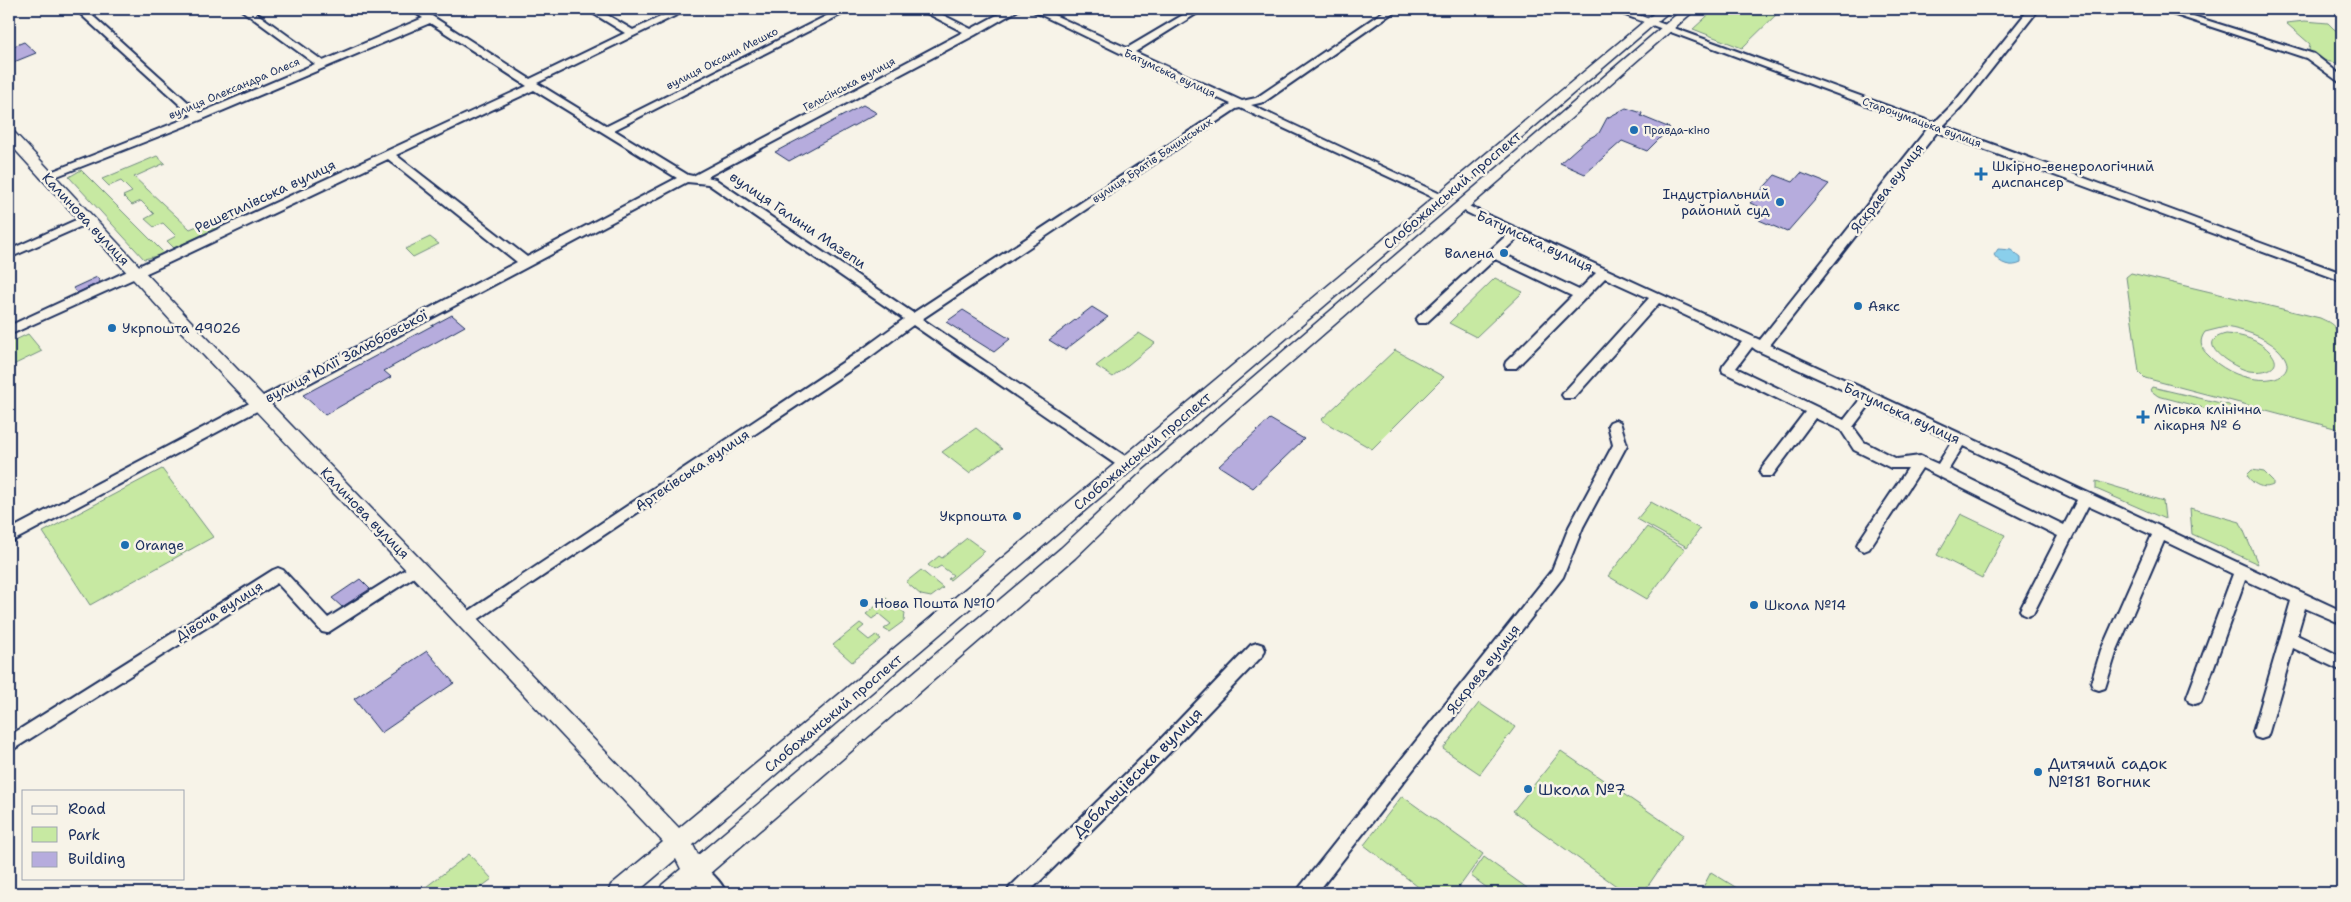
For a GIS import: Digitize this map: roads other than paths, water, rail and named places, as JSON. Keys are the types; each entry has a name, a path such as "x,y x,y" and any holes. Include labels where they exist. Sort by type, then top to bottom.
{"main road":[{"name":"Слобожанський проспект","path":"619,893 1666,9"},
{"name":"Слобожанський проспект","path":"670,893 1068,552 1148,478 1690,9"},
{"name":"Калинова вулиця","path":"9,135 136,274 679,843 695,871"}],"street":[{"path":"80,9 199,116"},
{"path":"245,9 322,64"},
{"name":"вулиця Галини Мазепи","path":"415,9 532,84 690,179 711,181 1126,464"},
{"path":"591,9 632,33"},
{"path":"532,84 684,9"},
{"name":"вулиця Оксани Мешко","path":"607,130 847,9"},
{"path":"924,9 972,32"},
{"name":"Гельсінська вулиця","path":"690,179 1015,9"},
{"name":"Батумська вулиця","path":"1034,9 1443,198"},
{"path":"1127,53 1199,9"},
{"name":"вулиця Братів Бачинських","path":"914,318 1232,107 1260,100 1393,9"},
{"name":"Старочумацька вулиця","path":"1614,9 2342,278"},
{"name":"Яскрава вулиця","path":"1755,344 1930,133 1937,128 1988,68 2034,9"},
{"path":"2162,9 2310,56 2342,81"},
{"name":"вулиця Олександра Олеся","path":"47,177 199,116 430,19"},
{"name":"Решетилівська вулиця","path":"9,331 136,274 532,84"},
{"path":"388,154 525,262"},
{"name":"вулиця Юлії Залюбовської","path":"9,537 525,262 690,179"},
{"name":"Батумська вулиця","path":"1462,206 2342,618"},
{"path":"9,254 86,219"},
{"path":"1422,320 1518,232"},
{"path":"1494,254 1580,295"},
{"path":"1511,365 1603,273"},
{"path":"1568,395 1656,297"},
{"name":"Артеківська вулиця","path":"468,620 865,354 914,318"},
{"path":"1755,344 1728,369 1846,427 1859,446 1896,464 1920,461 2066,533"},
{"path":"1846,427 1869,397"},
{"path":"1767,472 1813,411"},
{"name":"Яскрава вулиця","path":"1306,893 1558,573 1576,527 1620,445 1615,425"},
{"path":"1940,471 1960,440"},
{"path":"1864,545 1920,461"},
{"path":"2028,610 2085,498"},
{"path":"2099,683 2108,650 2160,533"},
{"name":"Дівоча вулиця","path":"9,745 278,574 327,627 417,568"},
{"path":"2195,697 2241,571"},
{"path":"2261,732 2300,598"},
{"path":"2288,638 2342,664"},
{"name":"Дебальцівська вулиця","path":"1016,893 1162,749 1257,650"},
{"name":"Калинова вулиця","path":"695,871 717,893"}],"water":[{"path":"1998,249 2011,250 2021,258 2021,263 2010,265 2003,263 1994,255"}],"place":[{"name":"Правда-кіно","path":"1634,130"},
{"name":"Шкірно-венерологічний диспансер","path":"1981,174"},
{"name":"Індустріальний районий суд","path":"1780,202"},
{"name":"Валена","path":"1504,253"},
{"name":"Аякс","path":"1858,306"},
{"name":"Укрпошта 49026","path":"112,328"},
{"name":"Міська клінічна лікарня № 6","path":"2143,417"},
{"name":"Укрпошта","path":"1017,516"},
{"name":"Orange","path":"125,545"},
{"name":"Нова Пошта №10","path":"864,603"},
{"name":"Школа №14","path":"1754,605"},
{"name":"Дитячий садок №181 Вогник","path":"2038,772"},
{"name":"Школа №7","path":"1528,789"}]}
